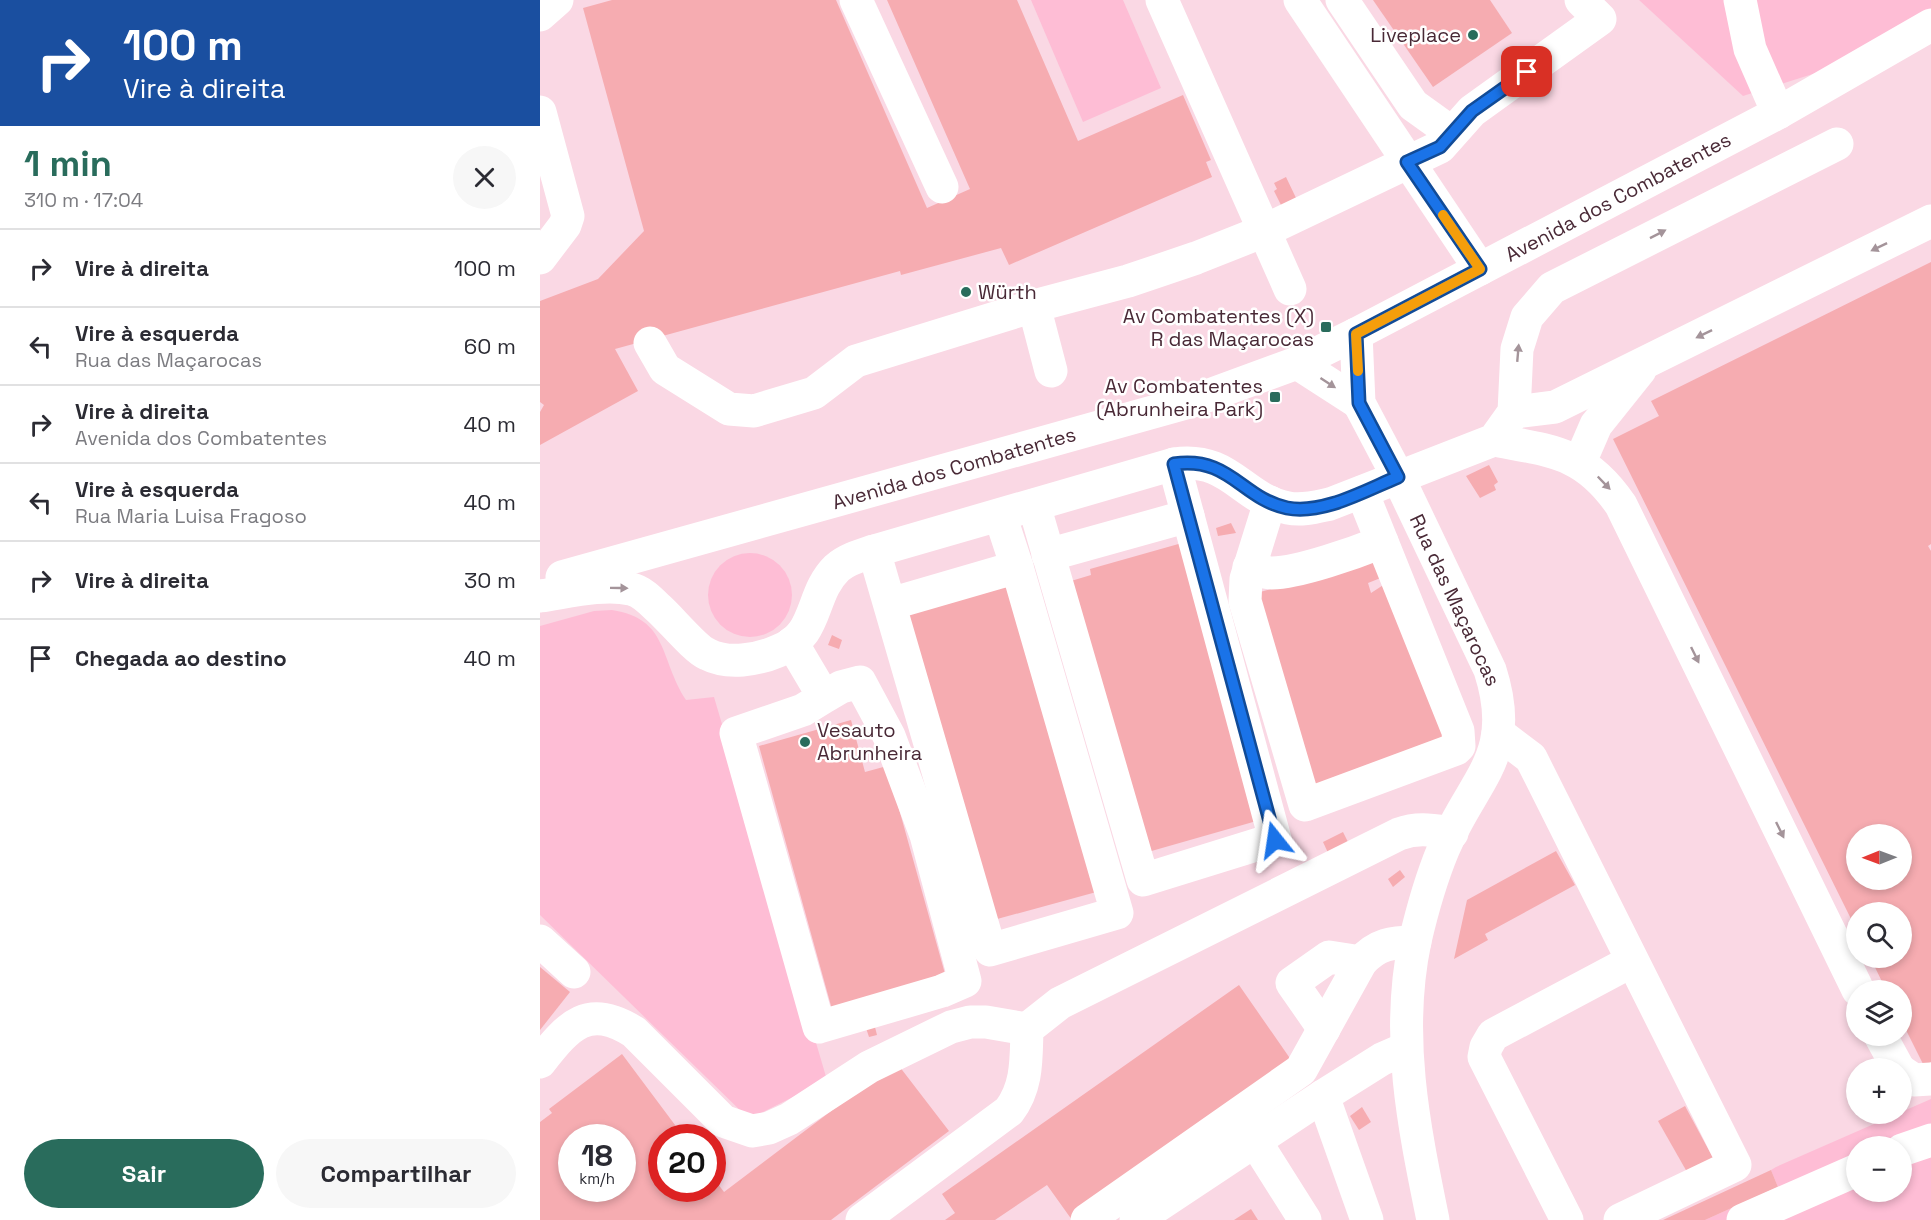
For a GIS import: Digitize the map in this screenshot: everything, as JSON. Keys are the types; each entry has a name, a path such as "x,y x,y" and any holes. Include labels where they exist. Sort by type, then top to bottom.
{"street":[{"path":"540,15 557,0"},
{"path":"856,0 942,187"},
{"path":"1162,0 1290,289"},
{"path":"1300,0 1480,269"},
{"path":"1342,0 1413,105 1452,133"},
{"path":"650,343 665,369 729,410 747,412 814,393 856,361 1034,306 1128,281 1196,258 1264,231 1440,147 1472,111 1600,19 1581,0"},
{"path":"1740,0 1750,49 1778,113"},
{"name":"Avenida dos Combatentes","path":"540,583 1196,400 1297,363 1778,113 1931,25"},
{"path":"540,112 567,216 565,225 540,258"},
{"path":"1494,440 1515,412 1517,349 1527,316 1551,288 1837,144"},
{"path":"1515,412 1555,407 1931,220"},
{"path":"1034,306 1051,371"},
{"name":"Rua das Maçarocas","path":"1356,334 1359,403 1398,477 1490,670 1498,694 1501,719 1489,767 1443,849 1426,898 1415,942 1407,995 1406,1049 1409,1095 1433,1220"},
{"path":"1580,462 1596,425 1649,360"},
{"name":"Rua das Maçarocas","path":"1297,363 1359,403"},
{"path":"540,596 599,588 632,589 655,604 706,654 743,661 779,651 792,643 808,628 830,576 839,566 874,551 1174,464 1187,462 1216,467 1270,502 1289,508 1309,508 1330,504 1494,440 1550,450 1580,462 1606,482 1621,505 1853,980"},
{"path":"1034,505 1143,880 1275,840 1174,464"},
{"path":"1270,502 1249,567 1245,601 1305,805 1459,746 1458,731 1362,492"},
{"path":"874,551 990,950 1117,913 1000,515"},
{"path":"1048,555 1188,516"},
{"path":"1249,567 1273,573 1359,551 1382,542"},
{"path":"890,604 1017,567"},
{"path":"792,643 824,697"},
{"path":"860,682 889,736 926,835 965,981 942,991 819,1027 736,733 803,710 824,697 841,687 860,682"},
{"path":"1498,733 1531,758 1735,1165 1620,1220"},
{"path":"540,1062 571,1026 588,1019 602,1017 618,1022 634,1032 723,1120 736,1127 752,1131 769,1128 789,1119 869,1067 951,1027 970,1022 986,1022 1027,1029 1060,1003 1399,834 1427,828 1452,833"},
{"path":"540,941 574,972"},
{"path":"1087,1220 1301,1071 1361,962 1379,946 1395,942 1415,942"},
{"path":"1324,1029 1292,983 1329,957 1361,962"},
{"path":"1567,1220 1484,1057 1485,1047 1492,1035 1632,961"},
{"path":"862,1220 1009,1111 1019,1098 1025,1079 1027,1029"},
{"path":"1136,1220 1323,1096 1382,1059 1406,1049"},
{"path":"1912,1079 1931,1079"},
{"path":"1323,1096 1367,1220"},
{"path":"1912,1147 1931,1140"},
{"path":"1255,1141 1305,1220"},
{"path":"1743,1220 1846,1175"}],"shaded area":[{"path":"1031,0 1123,0 1161,88 1083,122"},
{"path":"1639,0 1931,0 1931,10 1819,72 1743,96"},
{"path":"750,553 773,560 785,572 792,595 785,618 773,630 750,637 727,630 715,618 708,595 715,572 727,560"},
{"path":"612,610 644,622 653,631 686,700 714,697 827,1080 749,1119 540,915 540,626 594,611"},
{"path":"1931,1099 1931,1220 1705,1220 1778,1187 1771,1170 1846,1136 1846,1202 1912,1202 1912,1136 1847,1136 1874,1124 1912,1124 1912,1107"}],"building":[{"path":"612,0 836,0 927,208 970,189 887,0 1017,0 1078,141 1183,95 1211,160 1206,162 1212,177 1009,265 1001,248 901,275 900,271 615,349 638,391 540,445 540,412 544,405 540,402 540,301 598,279 644,231 583,8"},
{"path":"1373,0 1490,0 1512,33 1433,87"},
{"path":"1286,177 1297,200 1282,207 1274,191 1277,189 1274,183"},
{"path":"1931,262 1931,544 1928,546 1931,551 1931,1062 1924,1066 1912,1042 1912,980 1881,980 1875,968 1912,968 1912,902 1846,902 1846,909 1613,439 1659,416 1651,401"},
{"path":"1489,465 1498,482 1494,485 1496,490 1480,498 1466,476"},
{"path":"1231,523 1236,533 1218,536 1216,528"},
{"path":"1182,543 1260,820 1148,852 1071,581 1091,575 1090,569"},
{"path":"1374,554 1383,577 1368,583 1371,593 1391,580 1455,744 1307,787 1249,595 1362,564"},
{"path":"1011,579 1100,891 990,921 902,610"},
{"path":"832,635 842,640 839,649 828,645"},
{"path":"851,720 865,772 887,766 947,981 833,1013 759,746"},
{"path":"1343,832 1350,846 1329,855 1323,842"},
{"path":"1556,851 1575,885 1485,934 1488,940 1454,959 1467,900"},
{"path":"1400,870 1405,877 1393,887 1388,879"},
{"path":"540,967 570,992 540,1030"},
{"path":"1239,985 1296,1067 1072,1220 1047,1185 995,1220 945,1220 955,1213 942,1194"},
{"path":"874,1023 877,1035 869,1037 865,1025"},
{"path":"622,1054 674,1124 648,1124 648,1202 726,1202 726,1190 896,1062 949,1131 831,1220 540,1220 540,1122 552,1113 549,1109"},
{"path":"1685,1106 1713,1158 1687,1172 1658,1121"},
{"path":"1362,1107 1371,1122 1359,1130 1350,1116"},
{"path":"1771,1170 1778,1187 1705,1220 1663,1220"},
{"path":"1251,1209 1258,1220 1234,1220"}],"slow traffic":[{"path":"1358,371 1356,334 1480,269 1443,215"}],"place":[{"name":"Liveplace","path":"1473,35"},
{"name":"Würth","path":"966,292"},
{"name":"Av Combatentes (X) R das Maçarocas","path":"1326,327"},
{"name":"Av Combatentes (Abrunheira Park)","path":"1275,397"},
{"name":"Vesauto Abrunheira","path":"805,742"}],"route":[{"path":"1275,840 1174,464 1203,463 1216,467 1270,502 1289,508 1309,508 1330,504 1398,477 1359,403 1356,334 1480,269 1407,162 1440,147 1472,111 1527,72"}]}
